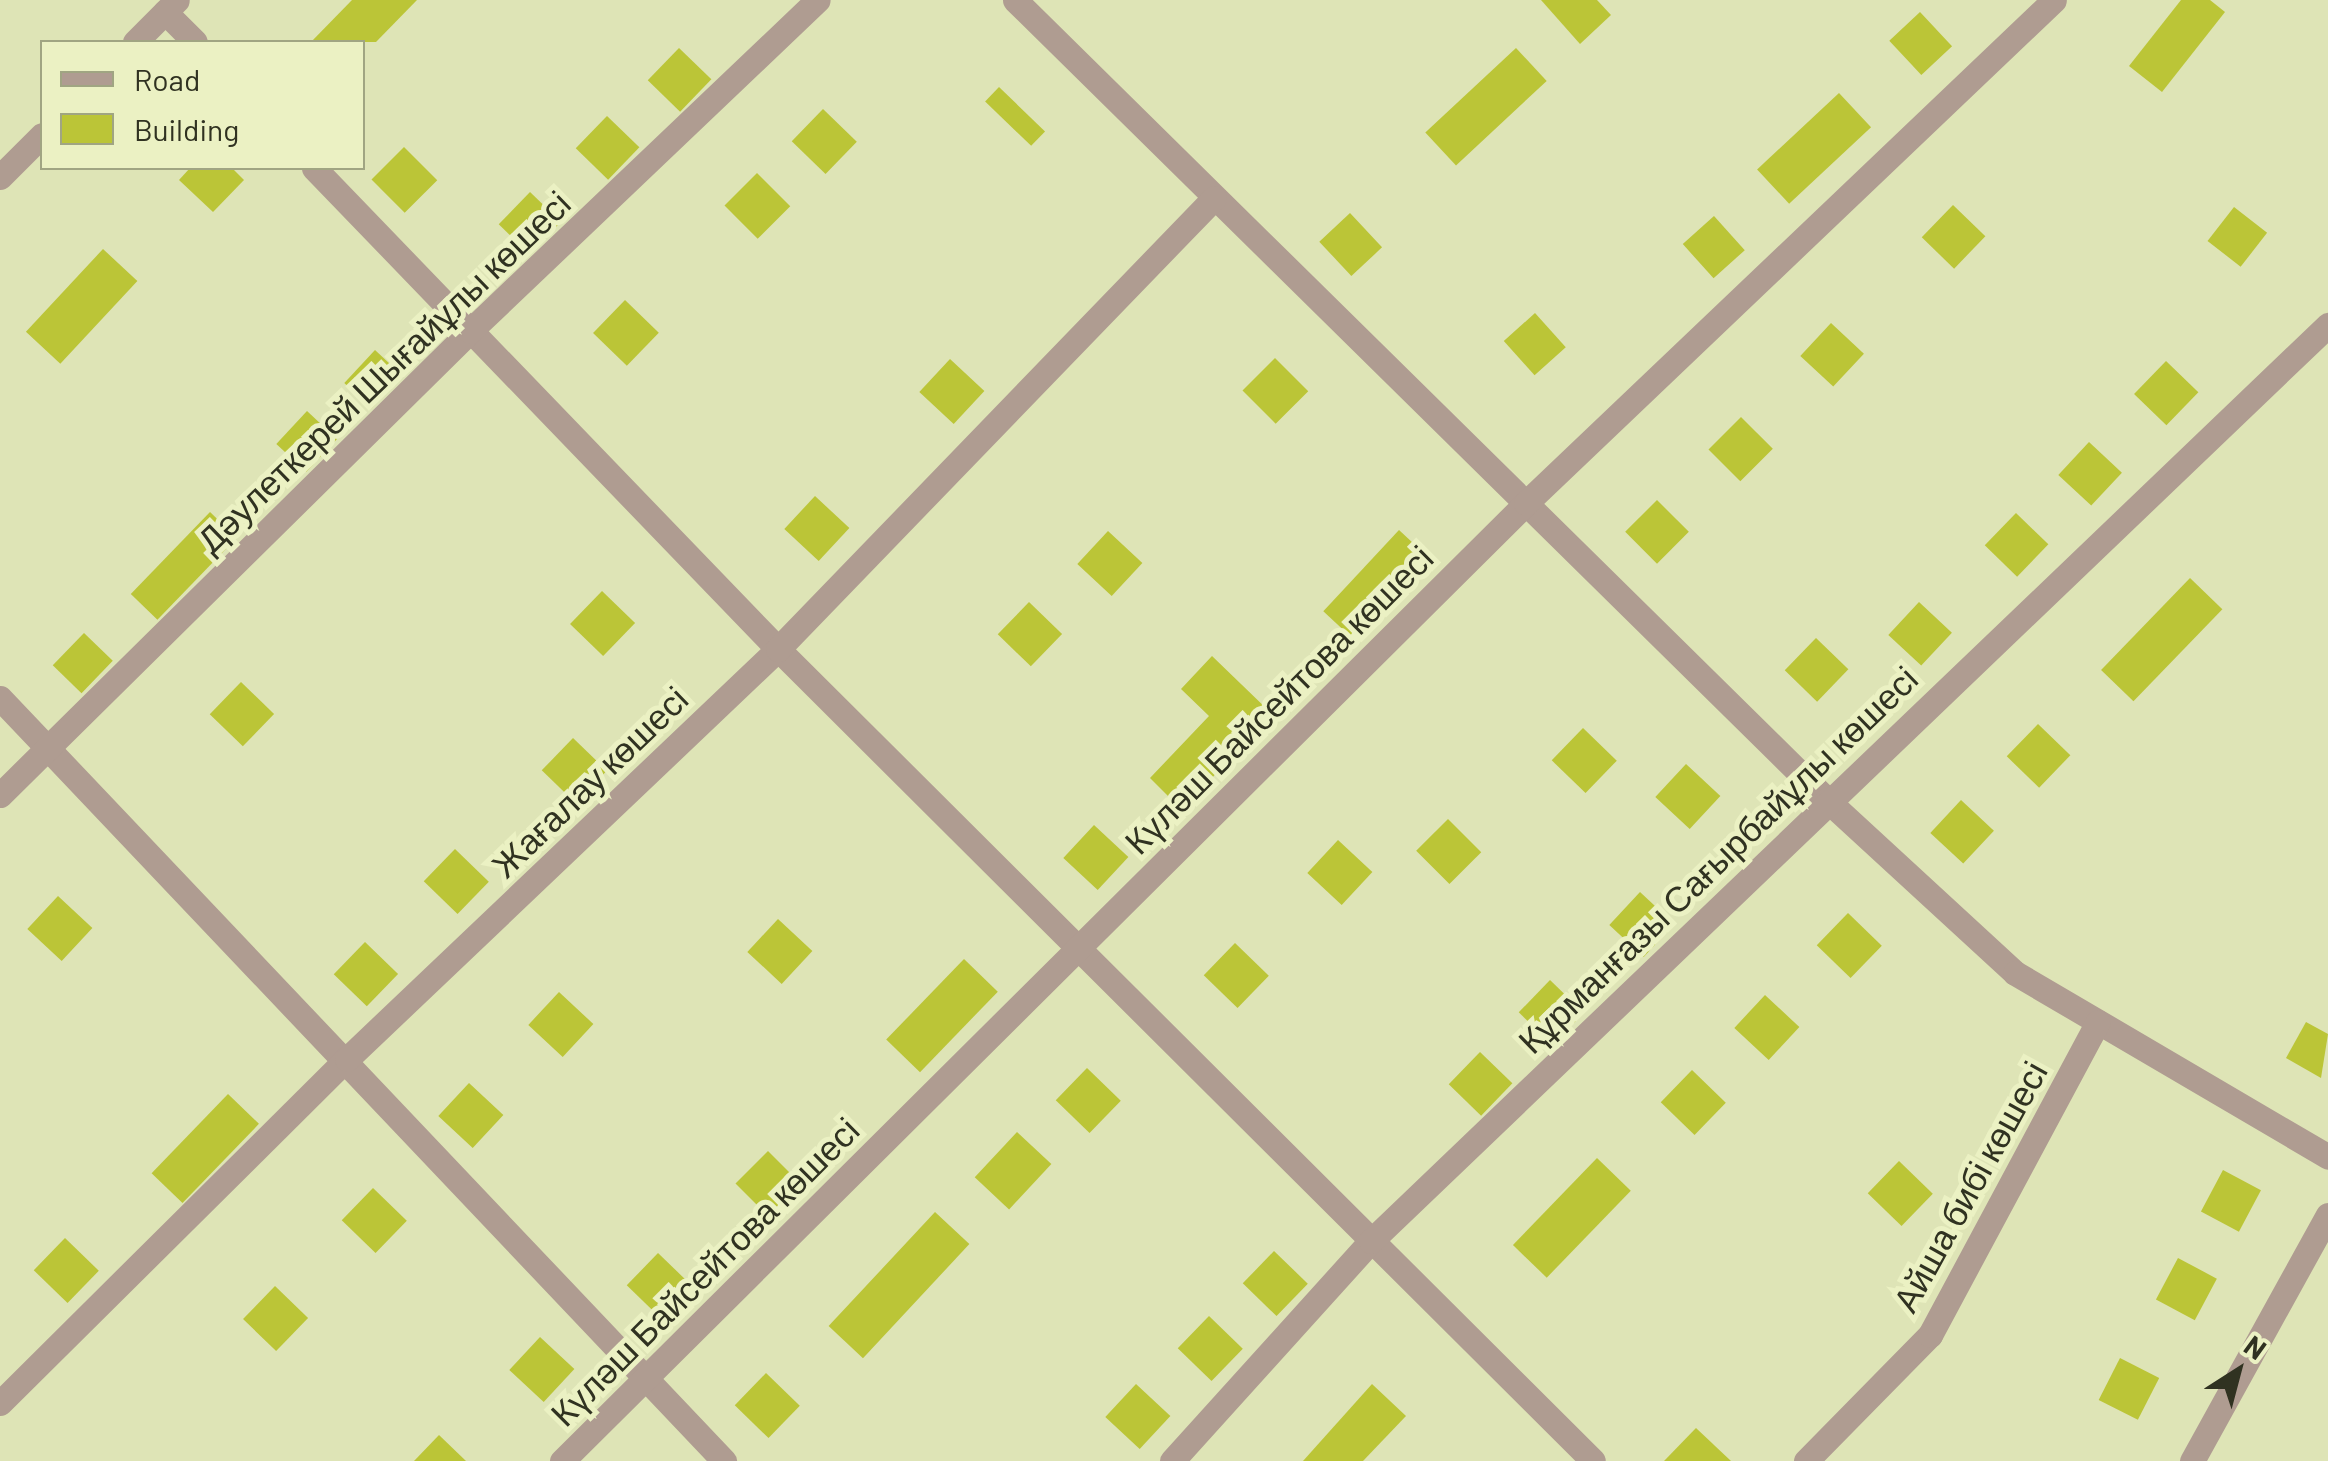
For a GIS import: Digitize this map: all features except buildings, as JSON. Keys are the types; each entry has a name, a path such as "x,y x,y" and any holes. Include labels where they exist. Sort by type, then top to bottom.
{"street":[{"name":"Дәулеткерей Шығайұлы көшесі","path":"0,795 470,331 817,0"},
{"path":"1015,0 1827,800 2015,973 2328,1157"},
{"name":"Күләш Байсейтова көшесі","path":"562,1461 1526,503 2054,0"},
{"path":"137,40 172,6 194,40"},
{"path":"0,177 40,137"},
{"path":"316,170 778,649 1593,1461"},
{"name":"Жағалау көшесі","path":"0,1403 346,1059 778,649 1214,198"},
{"name":"Құрманғазы Сағырбайұлы көшесі","path":"1172,1461 1371,1242 1827,800 2328,325"},
{"path":"0,698 346,1059 644,1382 724,1461"},
{"name":"Айша бибі көшесі","path":"1806,1461 1930,1335 2098,1022"},
{"path":"2192,1461 2328,1215"}]}
